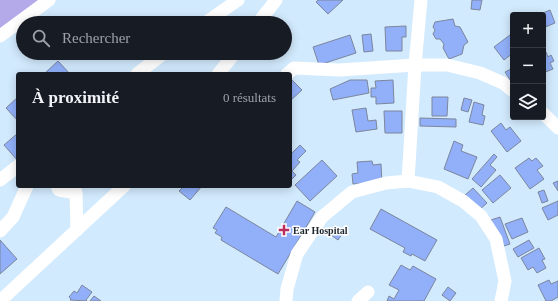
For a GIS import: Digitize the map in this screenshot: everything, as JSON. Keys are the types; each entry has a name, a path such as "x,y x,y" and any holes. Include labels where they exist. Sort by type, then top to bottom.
{"street":[{"path":"27,16 49,0"},
{"path":"215,16 238,0"},
{"path":"263,16 276,0"},
{"path":"408,181 415,65 422,0"},
{"path":"0,36 16,24"},
{"path":"140,72 155,60"},
{"path":"220,72 229,60"},
{"path":"289,72 294,68 339,70 415,65 447,65 480,73 503,83 510,89"},
{"path":"546,116 558,128"},
{"path":"286,301 287,289 297,254 322,217 352,192 386,183 408,181 438,187 463,201 481,216 496,239 505,281 501,301"},
{"path":"0,231 13,217 27,188"},
{"path":"58,188 60,190 76,193 77,230"},
{"path":"0,301 122,188"},
{"path":"358,301 368,292"}],"shaded area":[{"path":"0,0 49,0 27,16 16,16 16,24 0,36"}],"building":[{"path":"318,0 343,0 328,14 316,2"},
{"path":"472,0 482,0 480,10 471,9"},
{"path":"550,10 555,23 546,27 546,12"},
{"path":"453,19 455,26 460,27 468,42 464,45 462,54 449,59 443,48 444,44 440,39 436,39 433,34 435,30 433,27 435,22"},
{"path":"406,26 406,37 402,37 402,51 386,51 385,27"},
{"path":"371,34 373,51 364,52 362,35"},
{"path":"350,35 356,53 319,65 313,47"},
{"path":"510,35 510,55 504,60 494,47"},
{"path":"546,52 548,57 551,55 554,61 550,63 553,69 546,72"},
{"path":"58,61 68,72 46,72"},
{"path":"510,70 510,80 505,72"},
{"path":"292,80 302,90 292,99"},
{"path":"350,80 367,80 369,93 333,100 330,89"},
{"path":"393,80 394,103 376,104 376,97 371,97 371,88 376,88 375,81"},
{"path":"432,97 448,97 447,116 432,116"},
{"path":"464,98 472,100 468,112 461,110"},
{"path":"16,99 16,119 6,108"},
{"path":"474,102 484,105 482,115 485,116 483,125 469,122"},
{"path":"366,108 368,121 376,120 377,129 356,132 352,110"},
{"path":"384,111 402,111 402,133 385,133"},
{"path":"420,118 456,119 456,127 420,126"},
{"path":"501,123 506,130 510,127 521,141 507,152 491,131"},
{"path":"16,135 16,159 4,145"},
{"path":"454,141 463,145 461,151 477,157 468,179 444,169"},
{"path":"300,145 306,151 297,160 300,162 292,171 292,153"},
{"path":"494,154 497,157 490,165 496,170 481,187 472,179"},
{"path":"529,158 532,161 536,158 543,166 537,170 544,179 530,189 515,168"},
{"path":"322,160 337,176 310,201 295,185"},
{"path":"372,161 373,165 381,164 382,183 353,184 352,174 358,173 357,162"},
{"path":"292,171 296,175 292,179"},
{"path":"500,175 511,188 493,203 482,190"},
{"path":"558,181 558,191 553,183"},
{"path":"182,188 200,188 190,200 179,191"},
{"path":"473,188 487,203 478,211 464,196"},
{"path":"544,190 548,201 542,203 538,192"},
{"path":"297,201 315,212 278,274 221,240 222,237 215,233 217,230 213,228 226,207 276,237"},
{"path":"558,201 558,215 548,220 542,208"},
{"path":"381,209 437,240 425,261 412,254 411,256 403,252 405,248 370,229"},
{"path":"500,217 510,244 501,247 491,220"},
{"path":"522,218 528,232 512,239 505,224"},
{"path":"336,229 342,234 338,240 331,235"},
{"path":"0,240 17,259 0,274"},
{"path":"529,240 534,248 518,257 513,249"},
{"path":"539,248 545,259 542,260 546,268 537,273 533,267 528,270 521,258"},
{"path":"401,265 410,270 413,266 436,279 424,301 387,301 389,296 394,299 399,290 389,285"},
{"path":"549,280 551,284 558,281 558,297 551,301 546,301 538,285"},
{"path":"82,285 92,292 86,300 87,301 70,300 71,299 69,297 74,291 77,293"},
{"path":"448,287 456,293 450,301 442,295"},
{"path":"94,296 101,301 90,301"}],"place":[{"name":"Ear Hospital","path":"284,230"}]}
